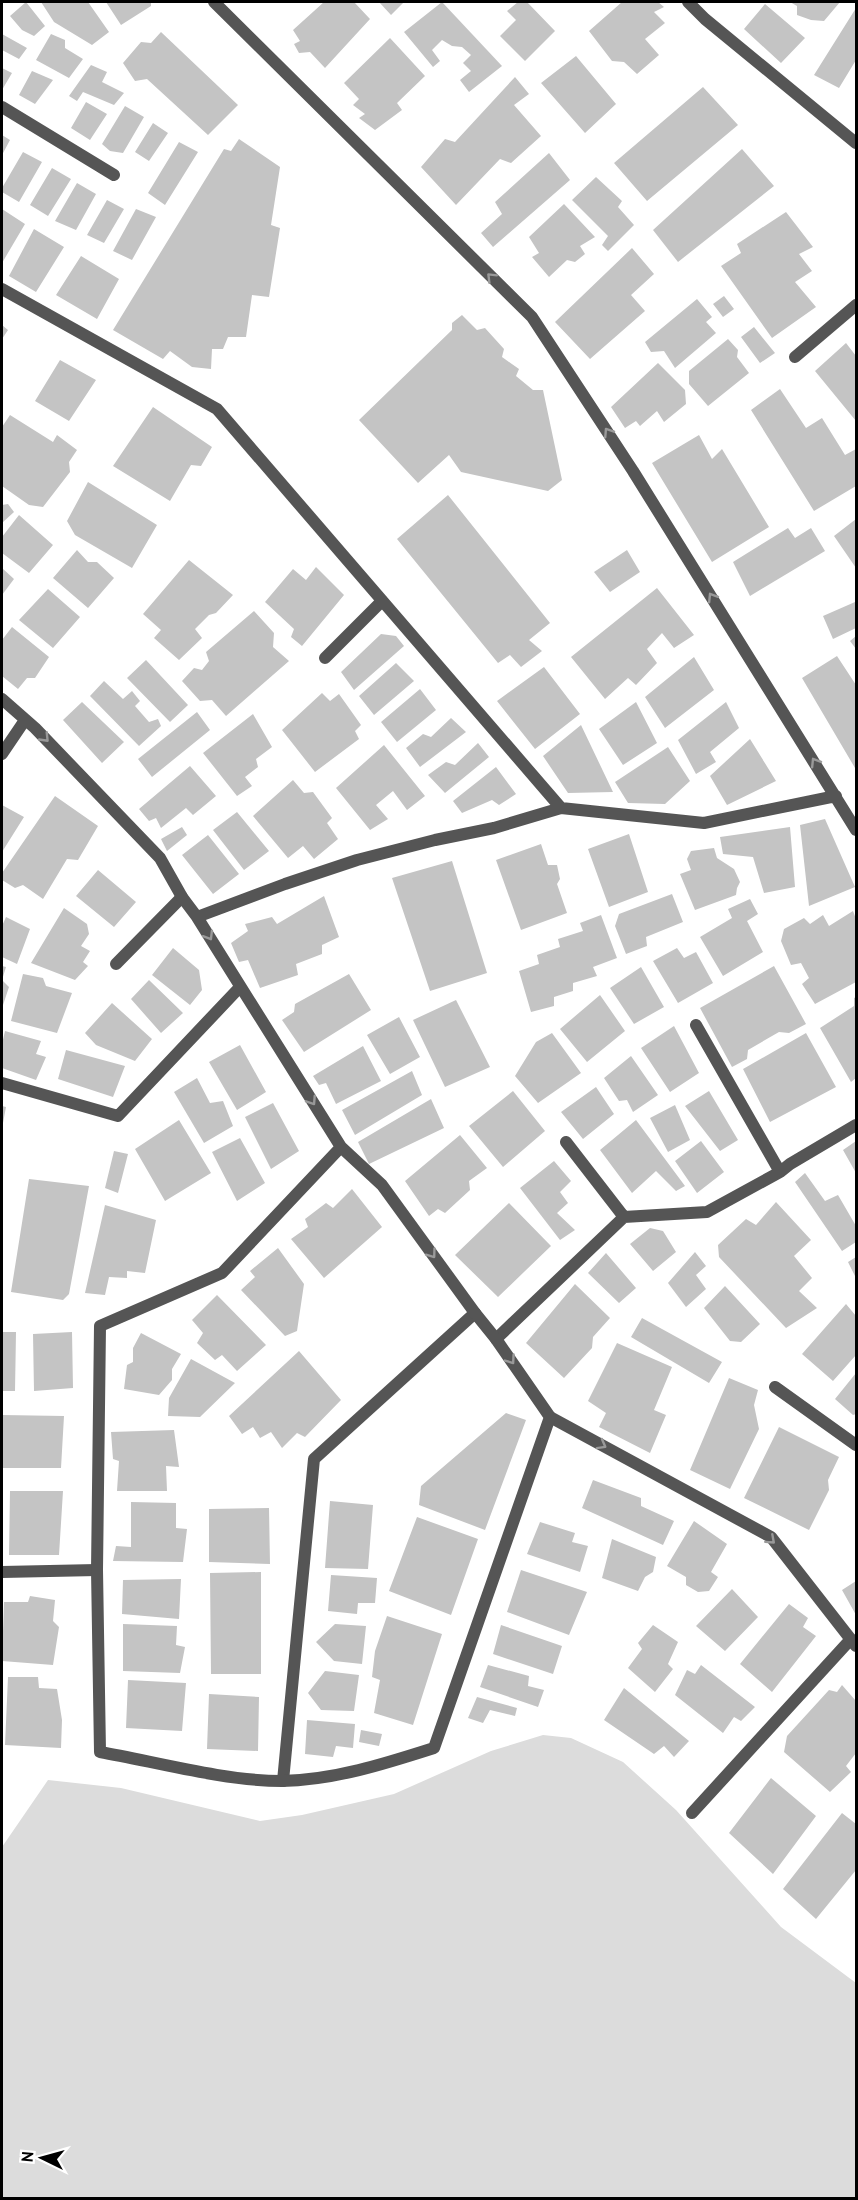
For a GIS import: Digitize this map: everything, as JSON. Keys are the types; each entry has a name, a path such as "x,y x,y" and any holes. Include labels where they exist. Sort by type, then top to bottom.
{"street":[{"path":"214,2 532,317 633,471 836,796 855,822"},
{"path":"688,2 705,19 856,143"},
{"path":"2,107 114,175"},
{"path":"2,289 217,409 561,808"},
{"path":"795,357 856,305"},
{"path":"325,658 382,601"},
{"path":"2,699 160,858 182,897 197,917 341,1147 382,1185 496,1339 550,1417 771,1537 854,1642 692,1813"},
{"path":"2,754 25,720"},
{"path":"197,917 357,860 494,828 561,808 704,823 836,796"},
{"path":"116,964 182,897"},
{"path":"2,1083 118,1116 240,987"},
{"path":"696,1024 780,1172"},
{"path":"496,1339 624,1217 707,1212 780,1172 856,1125"},
{"path":"566,1142 624,1217"},
{"path":"341,1147 222,1273 100,1326 97,1570 100,1752 240,1779 283,1781 358,1772 434,1748 550,1417"},
{"path":"283,1781 314,1459 475,1313"},
{"path":"775,1387 856,1445"},
{"path":"2,1572 97,1570"}],"shaded area":[{"path":"543,1735 571,1738 623,1762 676,1810 781,1927 856,1983 856,2198 2,2198 2,1847 48,1780 121,1788 260,1821 302,1815 394,1794 491,1751"}],"building":[{"path":"26,2 45,26 34,36 22,30 10,16"},
{"path":"41,2 88,2 109,32 92,45 54,22"},
{"path":"106,2 151,2 151,6 121,25"},
{"path":"324,2 354,2 370,19 325,68 310,52 299,53 294,44 300,41 293,30"},
{"path":"379,2 404,2 391,15"},
{"path":"442,2 502,66 469,92 460,80 471,71 463,63 471,55 462,47 452,46 442,40 432,50 440,61 433,67 404,32"},
{"path":"518,2 527,2 555,31 525,61 500,36 516,20 507,11"},
{"path":"622,2 658,2 664,7 654,12 665,23 645,39 659,55 637,74 624,62 612,61 589,31"},
{"path":"790,2 840,2 824,21 811,20 797,15 797,6"},
{"path":"765,4 805,38 781,63 744,29"},
{"path":"856,8 856,60 839,88 814,75"},
{"path":"161,32 238,105 208,135 147,79 135,81 123,63 141,42 151,43"},
{"path":"2,34 27,48 19,59 2,50"},
{"path":"51,34 65,40 65,48 83,59 69,78 36,60"},
{"path":"390,38 425,76 397,103 402,110 375,130 359,118 365,114 353,105 359,99 344,83"},
{"path":"576,56 616,104 585,133 541,83"},
{"path":"91,65 107,72 102,82 124,93 114,105 83,92 77,101 69,96"},
{"path":"2,68 12,73 2,90"},
{"path":"32,71 53,80 35,104 19,95"},
{"path":"515,77 529,94 514,105 541,136 511,163 500,159 456,205 421,167 445,139 455,142"},
{"path":"703,87 738,125 647,201 614,163"},
{"path":"86,102 107,114 90,140 71,128"},
{"path":"125,106 144,117 123,153 110,151 102,144"},
{"path":"153,123 168,133 149,161 135,152"},
{"path":"2,135 10,140 2,155"},
{"path":"239,139 280,167 271,225 280,228 269,297 252,295 246,337 228,337 223,349 212,349 211,369 192,367 170,351 163,359 113,330 224,149 231,151"},
{"path":"179,142 198,152 165,205 148,193"},
{"path":"742,149 774,186 678,262 653,230"},
{"path":"23,152 42,162 19,202 2,192 2,188"},
{"path":"549,153 570,180 493,247 481,233 502,214 495,202"},
{"path":"52,168 71,179 48,216 30,205"},
{"path":"596,177 622,201 618,207 634,225 608,251 602,245 608,236 572,200"},
{"path":"77,183 96,194 76,230 55,221"},
{"path":"107,200 124,209 104,243 87,235"},
{"path":"564,204 595,237 580,246 585,254 575,262 567,260 549,277 532,257 539,253 529,237"},
{"path":"2,209 25,224 2,263"},
{"path":"136,209 156,217 132,260 113,251"},
{"path":"786,212 813,247 799,254 812,271 795,282 816,307 772,338 721,266 741,253 737,244"},
{"path":"34,229 64,247 36,292 9,276"},
{"path":"632,248 654,274 631,295 645,311 590,359 555,322"},
{"path":"81,256 119,279 97,319 56,295"},
{"path":"724,296 734,309 723,317 713,304"},
{"path":"697,299 712,317 706,322 716,333 675,368 664,351 651,352 645,342"},
{"path":"462,315 477,330 485,328 504,349 502,357 519,369 516,376 533,390 543,390 562,480 548,491 461,472 449,455 418,483 359,420 452,330 452,323"},
{"path":"2,325 8,330 2,339"},
{"path":"754,327 775,353 760,363 741,337"},
{"path":"728,339 738,350 737,357 749,373 708,406 689,384 689,371"},
{"path":"846,343 856,356 856,421 815,371"},
{"path":"60,360 96,380 69,421 35,401"},
{"path":"658,363 685,390 686,404 664,422 657,411 640,426 636,421 625,428 611,407"},
{"path":"780,389 806,428 822,418 845,455 856,449 856,486 814,511 751,410"},
{"path":"153,407 212,447 201,466 191,465 170,501 113,466"},
{"path":"10,415 53,442 57,435 77,450 69,462 70,472 43,507 29,505 2,486 2,427"},
{"path":"699,435 712,459 722,449 769,527 712,562 652,463"},
{"path":"88,482 157,525 132,568 75,535 67,521"},
{"path":"448,495 550,623 529,640 542,651 521,667 510,655 498,663 397,539"},
{"path":"8,504 14,512 2,523 2,505"},
{"path":"19,515 53,545 29,573 2,553 2,537"},
{"path":"856,519 856,568 834,536"},
{"path":"788,528 795,538 811,528 825,551 750,596 733,562"},
{"path":"77,550 88,562 97,562 114,578 88,608 53,578"},
{"path":"627,550 640,572 610,592 594,572"},
{"path":"189,560 233,595 216,613 209,615 195,629 202,638 179,660 154,638 161,630 143,614"},
{"path":"316,567 344,595 302,646 291,637 294,629 265,602 293,569 306,580"},
{"path":"2,568 14,579 2,595"},
{"path":"657,588 694,635 674,648 662,633 647,649 657,663 636,685 628,678 605,699 571,657"},
{"path":"48,589 80,617 53,648 19,620"},
{"path":"855,602 856,628 833,639 823,616"},
{"path":"254,611 274,633 273,647 289,661 226,716 212,700 200,701 182,681 194,668 202,670 209,661 206,652"},
{"path":"12,627 49,657 35,678 27,678 18,689 2,676 2,640"},
{"path":"381,634 396,636 404,646 354,690 341,672"},
{"path":"856,636 856,649 850,641"},
{"path":"837,656 856,685 855,768 802,678"},
{"path":"694,657 714,690 665,728 645,697"},
{"path":"146,660 188,705 170,722 127,678"},
{"path":"396,663 414,681 374,715 359,696"},
{"path":"544,667 580,714 535,749 497,701"},
{"path":"104,681 123,699 132,691 140,701 135,706 149,722 158,719 161,726 139,746 90,696"},
{"path":"420,689 436,710 397,742 381,722"},
{"path":"322,693 330,701 339,694 361,725 355,731 359,739 315,772 282,730"},
{"path":"82,702 124,742 102,763 63,720"},
{"path":"636,702 657,743 623,765 599,729"},
{"path":"726,702 739,728 710,752 716,762 696,774 678,740"},
{"path":"197,712 210,730 152,777 138,759"},
{"path":"253,714 272,747 256,759 258,767 245,777 252,786 237,796 203,753"},
{"path":"451,718 466,732 420,767 406,748 423,734 431,737"},
{"path":"581,725 613,792 568,793 543,756"},
{"path":"750,739 776,781 727,805 710,776"},
{"path":"478,743 489,757 445,793 428,775 446,762 455,765"},
{"path":"384,745 425,796 407,810 393,791 376,805 388,819 370,830 336,788"},
{"path":"668,747 690,781 665,804 628,803 615,782"},
{"path":"190,766 216,796 193,815 186,808 161,828 156,818 149,821 139,809"},
{"path":"496,767 516,794 499,805 492,800 462,813 453,801"},
{"path":"293,780 304,793 313,792 332,818 327,823 338,839 314,859 303,846 288,858 253,816"},
{"path":"55,796 98,826 78,860 67,859 43,899 23,885 15,888 2,880 2,873"},
{"path":"2,805 24,817 2,852"},
{"path":"237,812 269,851 244,870 213,830"},
{"path":"825,819 855,887 809,906 800,825"},
{"path":"182,827 187,835 167,851 161,839"},
{"path":"790,827 795,887 764,893 753,857 723,854 720,837"},
{"path":"629,834 648,892 609,907 588,849"},
{"path":"208,835 239,874 213,894 182,855"},
{"path":"541,844 548,865 557,865 560,879 557,884 567,913 521,930 496,860"},
{"path":"714,848 717,858 734,869 740,882 736,895 695,910 680,874 691,870 687,859 691,851"},
{"path":"452,861 487,973 430,991 392,878"},
{"path":"98,870 136,902 114,927 76,896"},
{"path":"672,894 683,922 646,937 647,946 626,954 615,926 619,914"},
{"path":"324,896 339,937 322,945 322,954 296,964 298,975 260,988 248,960 239,962 231,943 248,931 245,924 272,917 277,924"},
{"path":"750,899 758,914 747,921 763,952 723,976 700,937 732,918 728,909"},
{"path":"64,908 87,924 89,934 81,946 90,951 83,962 88,966 75,980 31,963"},
{"path":"853,911 856,919 856,982 815,1004 802,984 809,978 801,963 791,965 781,941 784,929 804,918 810,924 823,915 829,926"},
{"path":"601,915 617,958 593,967 597,976 573,983 573,991 554,997 554,1006 531,1012 519,971 539,964 537,955 560,947 558,939 583,931 580,923"},
{"path":"6,917 30,929 17,964 2,957 2,926"},
{"path":"173,948 199,970 202,990 190,1005 152,975"},
{"path":"677,948 684,958 696,952 713,983 678,1003 653,961"},
{"path":"2,966 6,967 2,980"},
{"path":"774,966 806,1024 789,1033 779,1032 748,1050 747,1059 732,1067 700,1008"},
{"path":"641,967 664,1007 634,1024 610,988"},
{"path":"23,974 43,978 46,986 72,993 57,1033 11,1021"},
{"path":"349,974 371,1010 304,1052 282,1020 294,1012 295,1004"},
{"path":"2,980 9,987 2,1008"},
{"path":"149,980 183,1013 161,1033 131,999"},
{"path":"600,995 625,1031 587,1062 560,1029"},
{"path":"856,997 856,1078 851,1082 820,1028 854,1006"},
{"path":"456,1000 490,1067 445,1087 413,1020"},
{"path":"112,1003 152,1039 135,1061 96,1045 85,1033"},
{"path":"399,1017 420,1057 390,1074 367,1035"},
{"path":"674,1026 699,1073 670,1092 641,1048"},
{"path":"5,1031 41,1041 36,1054 46,1057 36,1080 2,1068 2,1044"},
{"path":"552,1033 581,1073 538,1103 515,1076 536,1042"},
{"path":"806,1033 836,1087 770,1122 743,1069"},
{"path":"240,1045 266,1092 237,1110 209,1062"},
{"path":"363,1046 381,1081 336,1104 326,1083 319,1085 313,1076"},
{"path":"66,1050 125,1066 113,1097 58,1079"},
{"path":"631,1056 658,1095 633,1112 627,1100 619,1101 604,1078"},
{"path":"412,1071 422,1095 355,1135 342,1110"},
{"path":"197,1078 210,1103 223,1101 233,1126 204,1143 174,1092"},
{"path":"596,1087 614,1114 583,1139 561,1112"},
{"path":"513,1091 545,1131 503,1167 469,1126"},
{"path":"709,1091 738,1140 720,1151 685,1106"},
{"path":"431,1099 444,1128 369,1164 358,1142"},
{"path":"273,1103 299,1151 271,1169 245,1117"},
{"path":"675,1105 690,1140 668,1152 650,1118"},
{"path":"2,1106 6,1107 3,1123 2,1123"},
{"path":"179,1120 211,1173 165,1201 135,1149"},
{"path":"636,1120 685,1186 676,1191 656,1171 632,1193 600,1150"},
{"path":"460,1135 487,1168 469,1181 470,1190 445,1213 438,1209 429,1216 405,1181"},
{"path":"240,1138 265,1183 237,1201 212,1152"},
{"path":"701,1141 724,1172 697,1193 675,1161"},
{"path":"856,1141 856,1173 843,1150"},
{"path":"114,1151 128,1154 118,1193 105,1188"},
{"path":"554,1161 571,1181 560,1192 568,1203 557,1213 575,1230 560,1240 520,1188"},
{"path":"805,1173 825,1201 838,1195 856,1226 856,1242 842,1251 795,1182"},
{"path":"29,1179 89,1186 69,1294 63,1300 11,1292"},
{"path":"352,1189 382,1227 324,1278 291,1239 308,1227 305,1219 326,1203 333,1208"},
{"path":"776,1202 811,1240 794,1256 812,1278 799,1291 817,1308 786,1328 719,1257 718,1245 746,1219 756,1225"},
{"path":"509,1203 551,1246 498,1297 455,1255"},
{"path":"105,1205 156,1220 145,1273 127,1271 127,1278 109,1277 105,1295 85,1293"},
{"path":"650,1228 663,1231 676,1252 653,1271 630,1244"},
{"path":"278,1248 304,1284 297,1331 285,1336 241,1290 255,1277 250,1271"},
{"path":"695,1252 706,1266 696,1275 706,1289 686,1307 668,1283"},
{"path":"606,1253 636,1288 619,1303 588,1273"},
{"path":"856,1257 856,1278 848,1262"},
{"path":"575,1284 610,1318 593,1337 592,1348 564,1378 526,1343"},
{"path":"725,1286 760,1324 741,1342 730,1341 704,1308"},
{"path":"217,1295 266,1345 237,1371 222,1355 215,1360 197,1343 203,1333 192,1320"},
{"path":"846,1304 856,1316 856,1355 833,1381 802,1354"},
{"path":"642,1318 722,1362 709,1383 631,1337"},
{"path":"2,1332 16,1332 15,1391 2,1391"},
{"path":"72,1332 73,1388 34,1391 33,1334"},
{"path":"141,1333 181,1354 172,1369 172,1380 159,1395 124,1389 127,1365 133,1362 133,1348"},
{"path":"617,1343 672,1367 654,1410 666,1415 650,1453 599,1427 606,1413 588,1401"},
{"path":"299,1351 341,1400 305,1437 297,1433 282,1448 271,1432 260,1438 253,1427 242,1434 229,1416"},
{"path":"191,1359 235,1383 200,1417 168,1416 169,1398"},
{"path":"856,1373 856,1414 853,1415 835,1399"},
{"path":"729,1378 758,1390 754,1405 759,1429 730,1489 690,1470"},
{"path":"506,1413 526,1420 485,1530 419,1505 421,1486"},
{"path":"2,1415 64,1416 61,1468 2,1468"},
{"path":"779,1427 839,1457 828,1480 829,1490 809,1530 744,1498"},
{"path":"174,1430 179,1467 166,1466 167,1491 117,1491 119,1461 113,1459 111,1432"},
{"path":"593,1480 641,1498 641,1506 674,1521 663,1545 582,1508"},
{"path":"10,1491 63,1491 59,1555 9,1555"},
{"path":"330,1501 373,1505 368,1569 325,1568"},
{"path":"131,1502 176,1503 176,1528 187,1529 183,1562 113,1561 116,1546 131,1547"},
{"path":"269,1508 270,1564 209,1562 209,1509"},
{"path":"417,1517 478,1539 451,1615 389,1591"},
{"path":"694,1521 727,1544 711,1572 718,1577 709,1591 698,1592 686,1585 686,1577 667,1566"},
{"path":"540,1522 575,1533 572,1542 588,1546 580,1572 527,1554"},
{"path":"612,1539 656,1557 653,1572 645,1577 638,1591 602,1578"},
{"path":"521,1570 587,1592 569,1635 507,1612"},
{"path":"261,1572 261,1674 211,1674 210,1573"},
{"path":"331,1575 377,1578 375,1603 358,1603 357,1614 328,1611"},
{"path":"181,1579 179,1619 122,1614 123,1580"},
{"path":"856,1581 856,1615 842,1590"},
{"path":"732,1589 758,1617 725,1651 696,1626"},
{"path":"30,1596 55,1600 53,1621 59,1627 53,1665 2,1661 4,1602 28,1602"},
{"path":"789,1604 808,1618 803,1627 816,1636 772,1692 740,1664"},
{"path":"387,1616 442,1634 413,1725 374,1713 380,1680 372,1677 375,1651"},
{"path":"123,1624 177,1626 176,1645 185,1647 180,1673 123,1671"},
{"path":"335,1624 366,1626 362,1664 334,1661 316,1642"},
{"path":"501,1625 562,1646 553,1674 493,1654"},
{"path":"653,1625 678,1642 668,1664 673,1669 655,1692 628,1668 642,1649 638,1643"},
{"path":"488,1665 529,1676 528,1686 544,1690 538,1707 480,1687"},
{"path":"701,1665 755,1707 741,1721 734,1717 723,1733 675,1695 687,1670 695,1674"},
{"path":"325,1671 359,1675 354,1711 321,1710 308,1693"},
{"path":"8,1677 38,1677 39,1688 57,1689 62,1720 61,1748 5,1745"},
{"path":"128,1680 186,1683 182,1731 126,1728"},
{"path":"842,1685 856,1701 856,1753 846,1766 851,1772 830,1792 784,1752 787,1736 829,1690 837,1692"},
{"path":"624,1688 689,1741 674,1757 664,1746 654,1754 604,1720"},
{"path":"209,1694 259,1697 258,1751 207,1749"},
{"path":"477,1697 517,1708 515,1716 490,1710 483,1723 468,1718"},
{"path":"307,1720 355,1724 353,1748 336,1746 333,1757 305,1754"},
{"path":"361,1730 382,1734 379,1746 359,1742"},
{"path":"771,1778 816,1816 773,1874 729,1833"},
{"path":"842,1813 856,1824 856,1870 816,1919 783,1889"}]}
